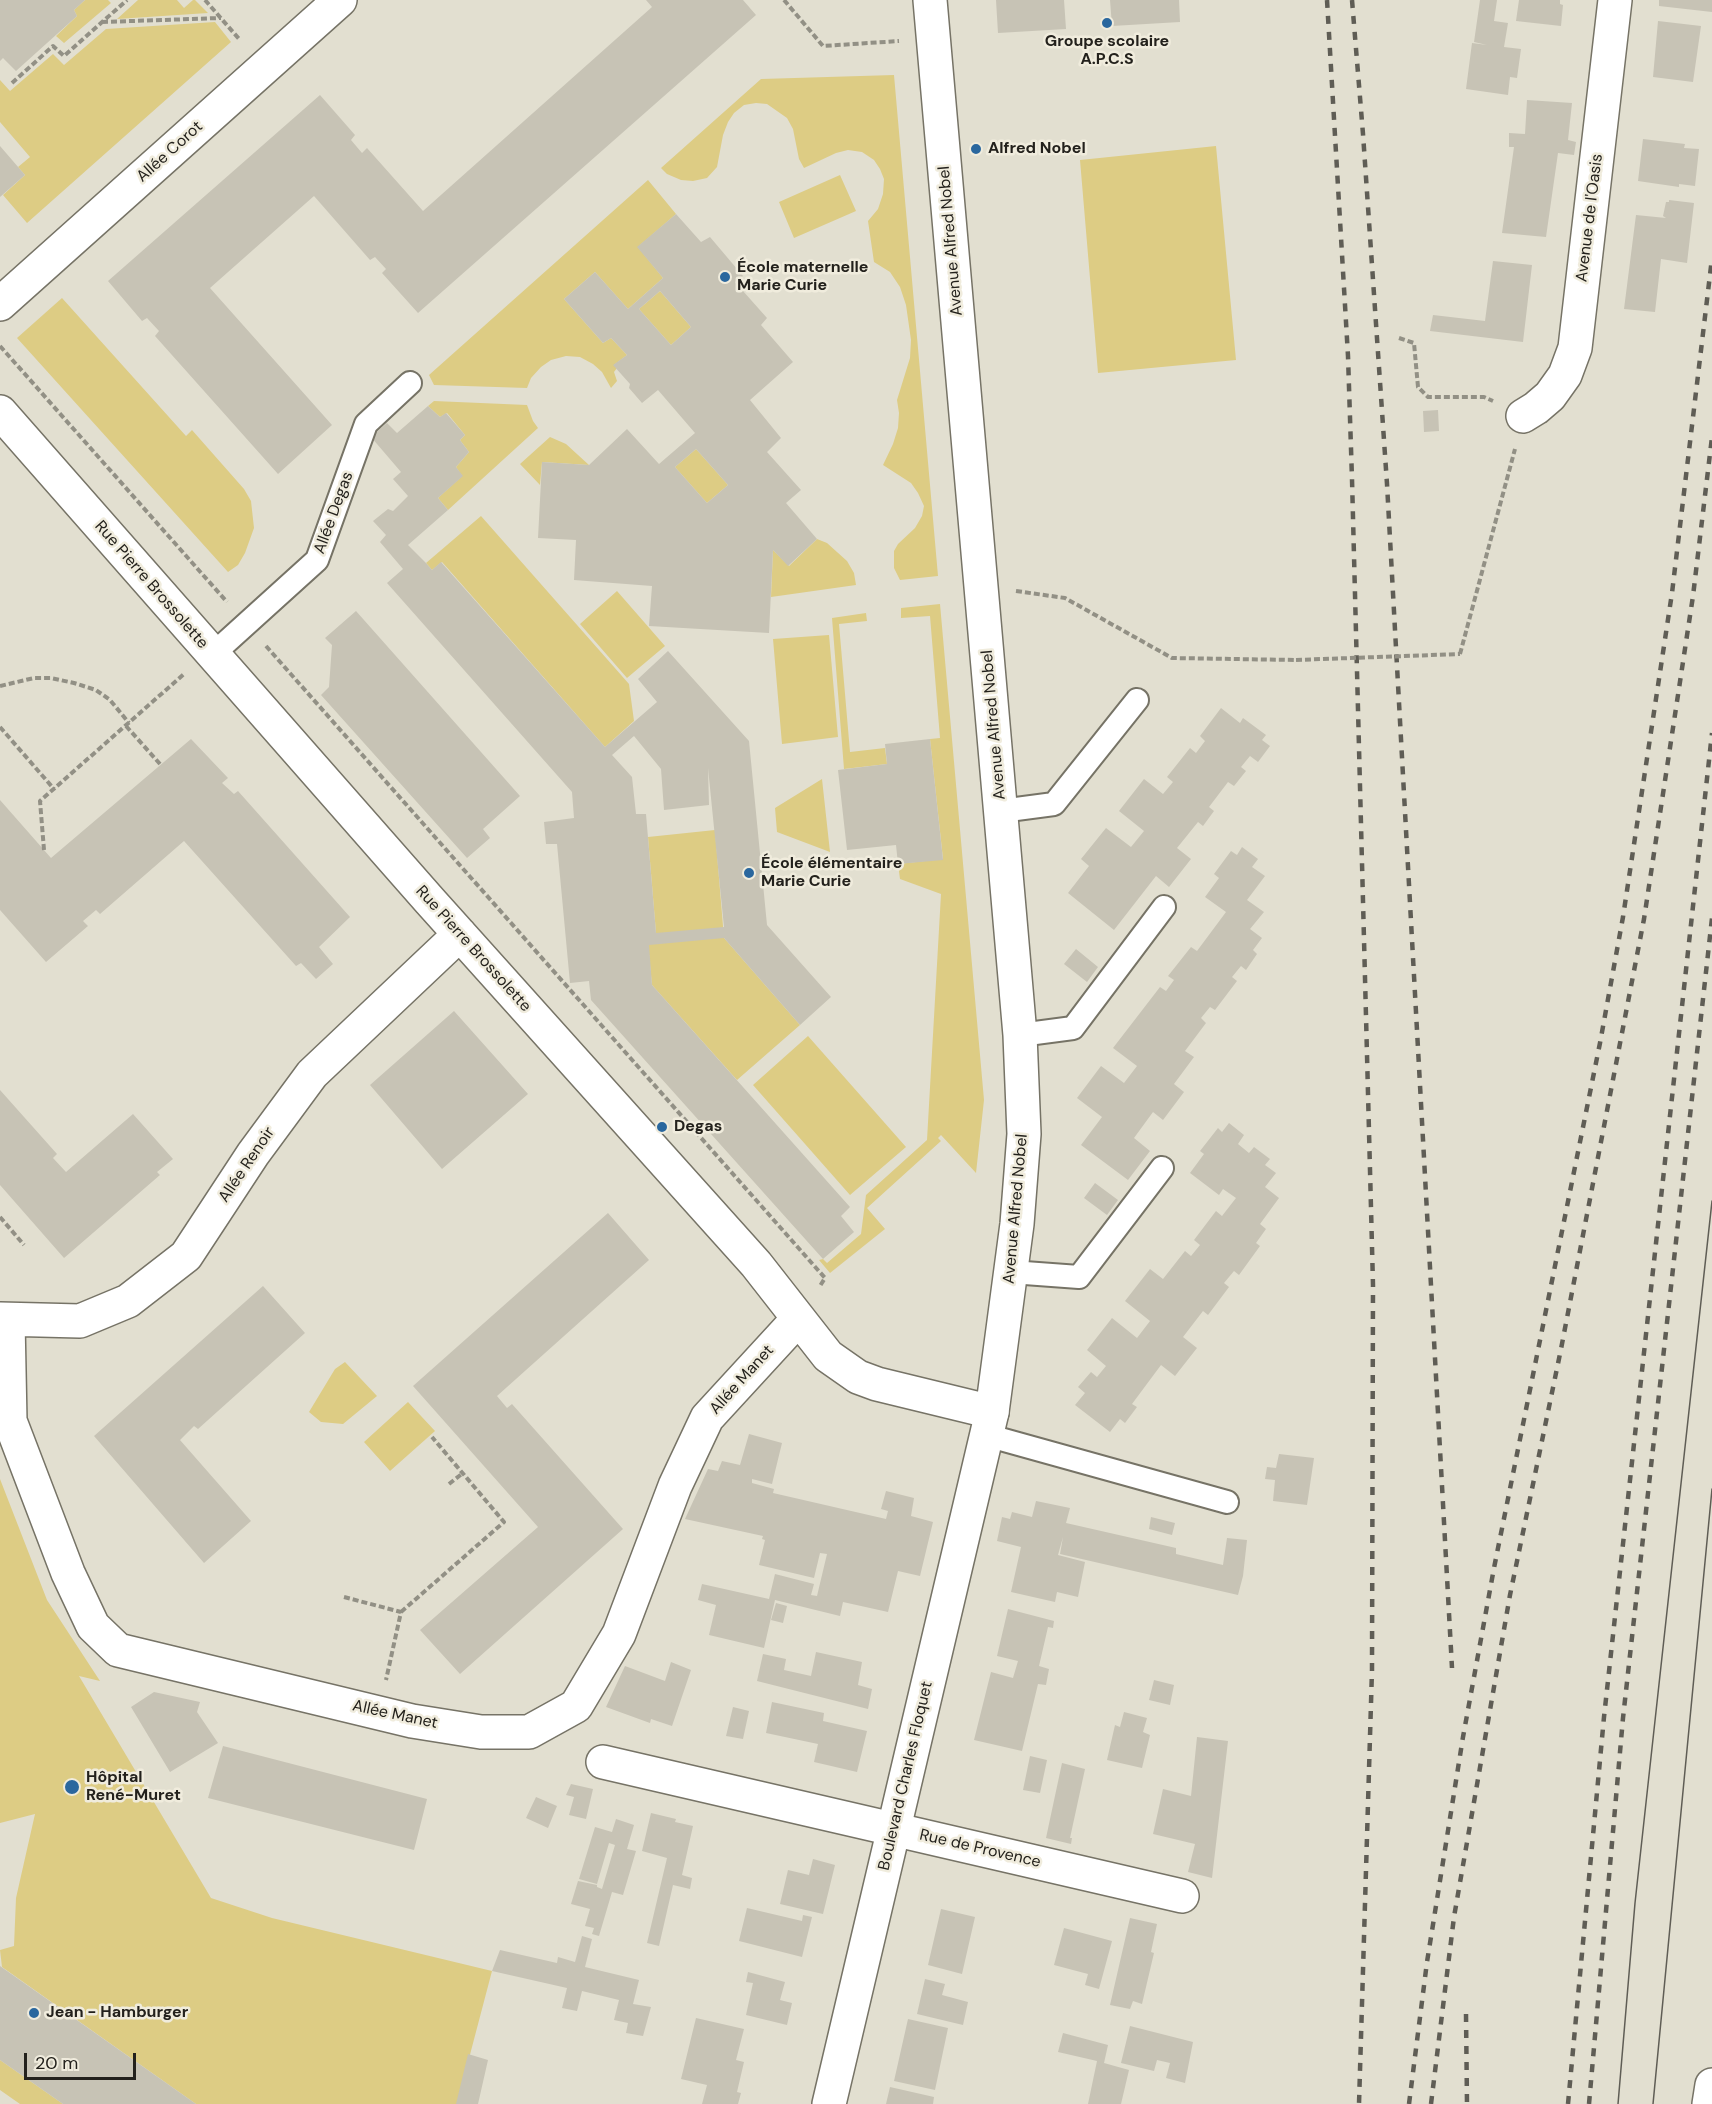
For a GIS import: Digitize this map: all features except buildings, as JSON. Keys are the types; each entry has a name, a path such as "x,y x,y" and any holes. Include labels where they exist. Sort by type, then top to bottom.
{"street":[{"name":"Allée Corot","path":"0,304 340,0"},
{"name":"Avenue Alfred Nobel","path":"930,0 1020,1035 1024,1134 1017,1224 987,1432"},
{"name":"Avenue de l'Oasis","path":"1523,416 1550,396 1565,375 1575,348 1615,0"},
{"name":"Rue Pierre Brossolette","path":"0,412 212,655 756,1263 828,1356 858,1377 923,1396 987,1432"},
{"name":"Allée Renoir","path":"4,1319 80,1321 128,1301 186,1256 253,1154 312,1074 460,934"},
{"name":"Allée Manet","path":"4,1319 10,1421 68,1573 93,1626 118,1650 412,1721 481,1732 529,1732 576,1706 619,1634 675,1486 708,1418 798,1319"},
{"name":"Boulevard Charles Floquet","path":"829,2104 987,1432"},
{"name":"Rue de Provence","path":"603,1762 1182,1896"},
{"path":"1709,2104 1712,2085"}],"lane":[{"name":"Allée Degas","path":"212,655 317,560 366,423 410,383"},
{"path":"1001,810 1054,804 1137,700"},
{"path":"1020,1035 1073,1028 1164,907"},
{"path":"1011,1272 1078,1276 1162,1168"},
{"path":"987,1432 1227,1502"}],"path":[{"path":"12,83 53,46 64,56 126,0"},
{"path":"205,0 265,68"},
{"path":"784,0 823,46 933,39"},
{"path":"101,22 221,18"},
{"path":"981,586 1065,598 1172,658 1296,660 1460,654 1523,416 1484,397 1428,397 1418,387 1414,343 1399,338"},
{"path":"0,346 825,1278 798,1319"},
{"path":"44,850 40,801 182,676 212,655"},
{"path":"0,686 34,678 51,678 96,690 110,700 160,764"},
{"path":"0,727 54,789"},
{"path":"0,1217 24,1245"},
{"path":"379,1713 402,1612 504,1522 432,1437"},
{"path":"449,1484 463,1473"},
{"path":"345,1597 402,1612"}],"shaded area":[{"path":"85,0 108,0 111,3 64,43 56,36 77,16 74,10"},
{"path":"138,0 177,0 184,8 195,0 208,13 117,19"},
{"path":"215,22 231,42 27,223 3,195 25,175 18,167 30,157 0,122 0,80 10,91 53,54 64,65 106,29"},
{"path":"894,75 938,576 900,580 894,568 894,551 915,528 922,516 924,506 911,483 883,465 898,428 897,400 910,358 911,340 906,305 900,287 890,272 874,262 868,221 878,209 883,194 884,179 880,169 874,160 862,152 848,150 804,168 799,159 793,129 787,118 767,104 756,103 744,105 728,122 717,167 707,178 693,181 681,180 667,174 661,168 761,79"},
{"path":"1216,146 1236,360 1098,373 1080,160"},
{"path":"840,175 856,211 794,238 779,202"},
{"path":"648,180 676,214 638,247 663,278 628,309 595,272 564,299 603,343 611,338 627,355 614,365 617,368 614,372 617,381 611,388 602,372 593,364 580,357 566,356 551,360 541,367 531,378 527,388 434,385 429,375"},
{"path":"660,291 691,327 671,345 639,309"},
{"path":"62,298 186,436 192,430 244,489 251,501 254,528 238,565 228,572 17,338"},
{"path":"434,401 527,405 538,428 448,510 438,498 462,476 456,467 469,452 460,440 465,435 447,413 440,417 428,406"},
{"path":"550,437 566,444 589,465 542,462 540,485 520,464"},
{"path":"696,449 728,485 707,503 675,467"},
{"path":"481,516 629,684 634,721 605,747 442,562 432,570 426,563"},
{"path":"817,539 827,543 847,561 854,573 856,585 771,597 773,550 789,566"},
{"path":"617,591 665,646 627,678 580,624"},
{"path":"940,604 984,1100 976,1173 941,1135 938,1138 941,1141 867,1208 885,1229 830,1273 819,1260 823,1259 827,1263 861,1234 866,1195 927,1140 941,894 900,879 898,864 943,859 930,739 940,738 930,616 901,618 901,608"},
{"path":"866,613 867,621 839,624 850,752 885,748 887,764 844,769 832,618"},
{"path":"829,635 838,737 782,744 773,639"},
{"path":"822,779 830,852 777,832 775,808"},
{"path":"715,830 724,938 800,1025 737,1080 652,985 647,934 656,933 648,837"},
{"path":"808,1036 906,1147 850,1195 753,1085"},
{"path":"345,1362 377,1396 343,1424 321,1422 309,1412 335,1369"},
{"path":"408,1402 435,1431 390,1471 364,1442"},
{"name":"Hôpital René-Muret","path":"0,1479 47,1600 100,1681 79,1676 211,1898 272,1918 492,1971 457,2104 196,2104 2,1967 0,1950 14,1946 16,1898 35,1814 0,1823"},
{"path":"0,2060 63,2104 20,2104 0,2090"}],"tram line":[{"path":"1618,2104 1635,1903 1712,1201"},
{"path":"1653,2104 1712,1489"}],"railway":[{"path":"1327,0 1348,356 1373,1285 1372,1670 1359,2104"},
{"path":"1352,0 1387,484 1452,1668"},
{"path":"1409,2104 1427,1962 1463,1737 1494,1568 1600,1043 1623,917 1672,593 1712,258"},
{"path":"1431,2104 1454,1917 1510,1595 1561,1349 1644,919 1693,596 1712,437"},
{"path":"1568,2104 1604,1717 1712,733"},
{"path":"1589,2104 1623,1718 1712,918"},
{"path":"1466,2014 1467,2104"}],"place":[{"name":"Groupe scolaire A.P.C.S","path":"1107,23"},
{"name":"Alfred Nobel","path":"976,149"},
{"name":"École maternelle Marie Curie","path":"725,277"},
{"name":"École élémentaire Marie Curie","path":"749,873"},
{"name":"Degas","path":"662,1127"},
{"name":"Hôpital René-Muret","path":"72,1787"},
{"name":"Jean - Hamburger","path":"34,2013"}]}
